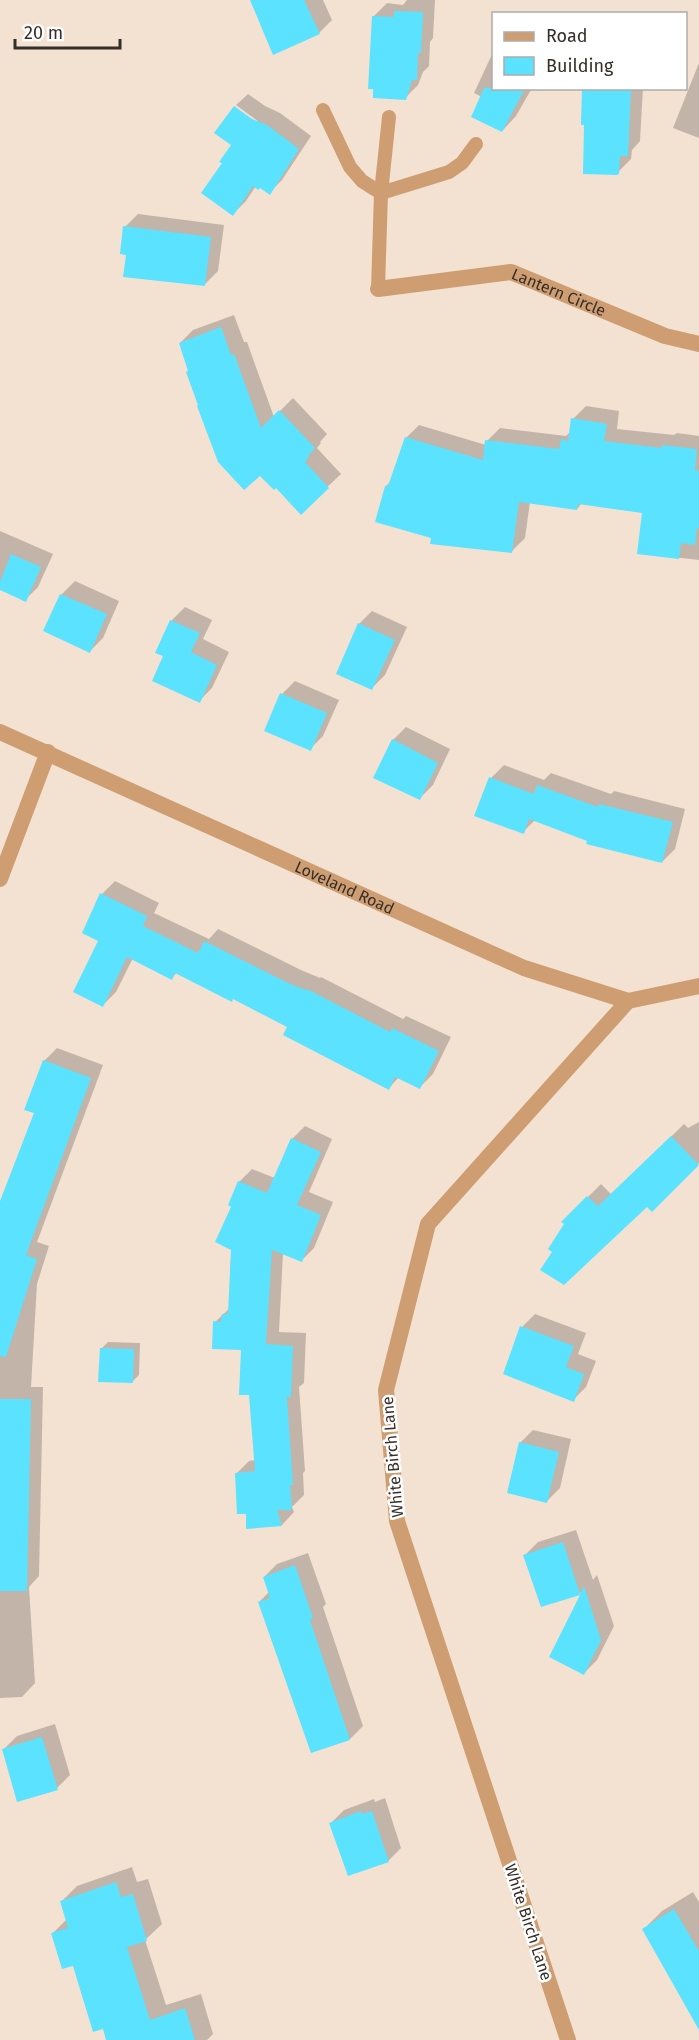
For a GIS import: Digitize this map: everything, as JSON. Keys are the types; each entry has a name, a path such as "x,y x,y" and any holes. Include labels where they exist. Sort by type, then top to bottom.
{"street":[{"name":"Lantern Circle","path":"378,290 511,272 665,336 699,344"},
{"name":"Loveland Road","path":"0,732 524,968 628,1001 699,986"},
{"path":"0,879 48,753"},
{"name":"White Birch Lane","path":"568,2040 397,1521 386,1390 428,1224 628,1001"}],"lane":[{"path":"323,110 350,167 362,181 381,193 449,172 462,163 476,144"},
{"path":"378,290 381,193 389,117"}],"building":[{"path":"250,0 304,0 320,34 273,55"},
{"path":"394,11 423,12 417,80 412,80 406,100 373,98 373,89 368,89 372,16 394,17"},
{"path":"484,88 524,90 502,132 471,117"},
{"path":"582,90 631,90 628,156 620,156 619,174 583,174 584,125 581,125"},
{"path":"234,106 252,119 267,125 299,149 270,195 253,186 233,216 201,193 222,163 219,162 231,145 214,133"},
{"path":"123,226 211,237 205,286 123,277 126,255 120,254"},
{"path":"221,327 231,355 234,354 261,428 279,410 315,448 305,462 329,488 301,515 276,488 274,490 260,476 244,490 218,462 197,406 179,343"},
{"path":"571,418 607,424 604,441 662,448 662,445 697,449 695,470 699,471 699,528 697,528 695,545 681,543 679,559 637,554 642,513 578,504 577,510 519,502 512,553 430,544 431,538 375,522 385,486 388,486 405,437 483,460 485,440 559,449 561,439 568,441"},
{"path":"11,554 41,567 26,602 0,590 0,582"},
{"path":"60,594 107,614 90,653 43,631"},
{"path":"170,620 200,633 191,652 217,665 200,703 152,681 163,656 155,653"},
{"path":"358,623 395,640 372,690 336,674"},
{"path":"280,693 327,713 311,751 264,731"},
{"path":"392,739 438,763 420,800 373,778"},
{"path":"489,777 534,794 537,785 598,807 599,804 673,822 662,863 586,844 587,841 529,819 524,834 474,816"},
{"path":"100,893 147,916 143,926 198,953 204,941 288,983 307,989 390,1032 392,1028 439,1051 420,1089 395,1077 389,1090 283,1035 287,1027 233,999 232,1002 175,973 172,980 127,957 103,1007 73,992 98,941 82,933"},
{"path":"43,1060 91,1078 26,1255 37,1259 6,1357 0,1356 0,1201 34,1113 24,1110"},
{"path":"671,1136 699,1165 652,1212 647,1207 564,1285 540,1270 552,1252 548,1249 564,1224 561,1222 587,1196 598,1206"},
{"path":"291,1138 321,1152 297,1205 321,1215 302,1262 272,1250 266,1344 293,1346 291,1397 287,1397 293,1485 290,1485 292,1510 277,1510 282,1526 246,1529 246,1514 237,1514 235,1473 255,1471 249,1395 239,1395 241,1350 212,1349 213,1321 221,1322 222,1314 228,1314 231,1250 215,1242 231,1207 228,1205 238,1181 267,1193"},
{"path":"520,1326 574,1346 566,1367 584,1374 574,1402 503,1374"},
{"path":"100,1348 134,1349 133,1383 98,1382"},
{"path":"0,1399 31,1399 27,1591 0,1591"},
{"path":"519,1442 559,1452 547,1503 507,1493"},
{"path":"563,1542 580,1594 584,1586 601,1640 584,1675 549,1657 580,1595 541,1607 523,1555"},
{"path":"295,1565 313,1618 310,1620 350,1740 311,1753 258,1602 270,1598 263,1577"},
{"path":"42,1737 58,1790 17,1802 2,1749"},
{"path":"361,1811 362,1814 372,1811 389,1862 348,1876 329,1823"},
{"path":"116,1882 121,1897 133,1894 147,1941 127,1947 150,2020 185,2008 195,2040 106,2040 103,2029 93,2032 73,1966 62,1969 51,1933 68,1928 60,1901"},
{"path":"674,1909 699,1951 699,2030 642,1929"}]}
